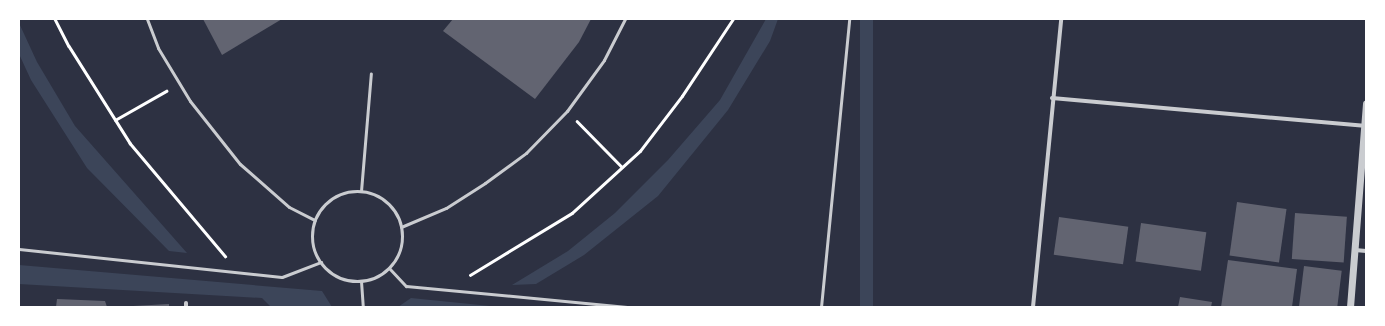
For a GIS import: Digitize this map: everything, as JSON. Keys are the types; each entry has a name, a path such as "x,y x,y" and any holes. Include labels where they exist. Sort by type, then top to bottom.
{"street":[{"path":"1033,307 1052,98 1061,19"},
{"path":"1052,98 1364,126"},
{"path":"1350,307 1366,104"},
{"path":"1354,250 1366,251"}],"lane":[{"path":"147,19 158,48 190,101 240,164 289,207 315,220"},
{"path":"401,227 446,208 485,183 526,153 567,111 604,60 625,19"},
{"path":"821,307 849,19"},
{"path":"361,191 371,73"},
{"path":"348,191 361,191 374,194 385,200 394,209 401,227 401,246 397,258 389,268 378,276 361,281 341,278 330,272 321,262 315,251 312,238 315,220 326,203 336,196 348,191"},
{"path":"19,249 282,277 321,262"},
{"path":"389,268 406,286 627,307"},
{"path":"361,281 363,307"}],"path":[{"path":"56,19 69,46 130,143 240,273"},
{"path":"445,290 502,257 572,213 640,151 682,96 733,19"},
{"path":"115,120 179,83"},
{"path":"567,111 622,167"}],"shaded area":[{"path":"766,19 778,19 770,41 728,110 658,196 584,255 536,284 512,285 568,251 615,213 668,160 720,100"},
{"path":"860,19 873,19 873,307 860,307"},
{"path":"19,23 37,62 75,126 187,253 169,251 87,168 31,80 19,54"},
{"path":"19,265 322,291 332,307 271,307 262,298 19,284"},
{"path":"411,298 500,307 398,307"}],"building":[{"path":"203,19 282,19 222,55"},
{"path":"453,19 591,19 579,42 535,99 443,31"},
{"path":"1237,202 1287,209 1279,262 1229,255"},
{"path":"1295,213 1347,217 1344,263 1292,259"},
{"path":"1059,217 1128,227 1123,264 1054,255"},
{"path":"1141,223 1206,232 1201,271 1136,262"},
{"path":"1228,260 1297,269 1292,307 1221,307"},
{"path":"1304,266 1342,271 1337,307 1299,307"},
{"path":"1180,297 1212,302 1211,307 1178,307"},
{"path":"57,299 105,301 107,307 56,307"},
{"path":"169,304 169,307 133,307 133,306"}]}
